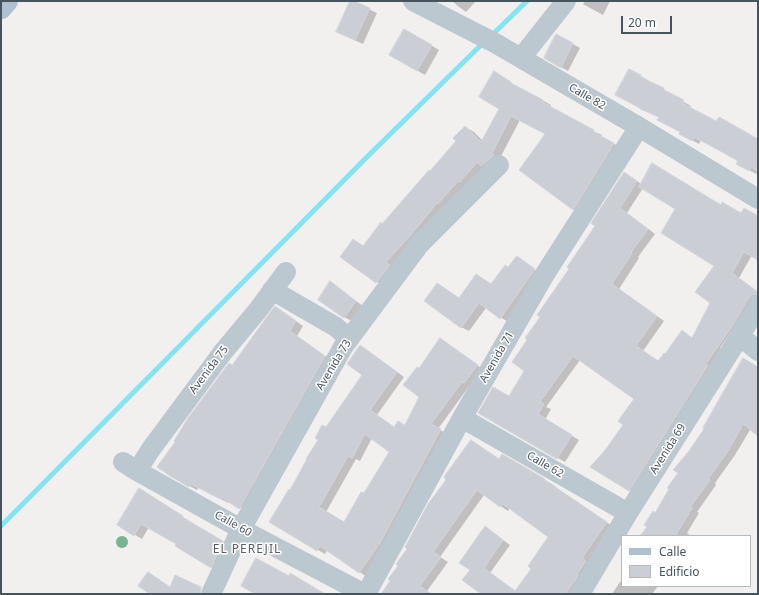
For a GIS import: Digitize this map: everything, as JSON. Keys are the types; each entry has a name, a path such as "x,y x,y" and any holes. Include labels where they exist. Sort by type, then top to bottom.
{"main road":[{"path":"1,8 7,1"}],"street":[{"name":"Calle 82","path":"413,1 495,43 640,127 758,199"},
{"path":"521,58 566,1"},
{"name":"Avenida 71","path":"366,594 462,418 545,274 640,127"},
{"name":"Avenida 73","path":"211,594 242,529 343,347 419,245 499,165"},
{"name":"Avenida 75","path":"130,467 151,450 223,352 258,310 286,272"},
{"path":"272,290 336,328 349,339"},
{"name":"Avenida 69","path":"580,594 628,513 758,305"},
{"path":"740,336 758,351"},
{"name":"Calle 62","path":"462,418 628,513"},
{"name":"Calle 60","path":"130,467 242,529 366,594"}],"building":[{"path":"350,1 354,1 370,8 355,40 336,32"},
{"path":"404,29 432,45 417,71 389,55"},
{"path":"556,34 573,43 561,68 544,58"},
{"path":"629,69 641,75 640,77 664,88 664,90 684,100 682,103 716,121 719,117 758,139 758,171 751,167 749,171 736,164 738,161 694,137 692,141 679,134 680,132 657,120 659,117 640,109 615,95"},
{"path":"494,71 511,83 543,100 542,102 594,130 593,132 614,143 609,152 573,210 519,170 545,134 511,116 492,153 494,155 481,166 477,162 460,182 458,181 438,204 437,203 386,262 390,265 376,283 340,257 353,239 363,246 381,222 382,224 456,141 453,138 465,126 481,142 499,109 479,97"},
{"path":"652,163 721,205 722,202 741,213 744,208 758,216 758,260 744,252 732,273 758,292 758,294 752,295 748,299 731,328 705,365 708,365 629,491 590,467 606,449 623,425 618,421 634,399 573,356 540,402 544,404 538,414 572,435 557,459 478,413 493,387 509,396 524,371 512,362 527,340 525,338 540,317 537,315 569,269 567,267 595,226 591,223 624,172 637,181 620,208 648,229 631,252 632,253 612,284 657,316 636,346 658,361 664,353 665,354 682,330 692,338 710,303 695,292 714,266 661,233 675,209 639,187"},
{"path":"517,256 535,269 500,319 479,303 461,328 424,301 437,283 459,298 476,274 491,284 505,265 508,267"},
{"path":"330,281 356,301 344,318 318,300"},
{"path":"275,306 296,321 290,331 325,356 239,509 221,497 220,499 191,484 189,487 157,467 175,442 174,441 188,418 229,363 232,365"},
{"path":"440,338 478,365 464,383 462,382 431,424 441,429 380,543 359,573 320,546 317,551 269,522 289,489 290,490 318,440 315,438 322,425 326,427 362,375 347,364 360,345 397,372 370,410 394,427 398,421 405,425 419,397 403,385 417,367 419,368","holes":["365,434 389,452 364,493 361,492 344,522 319,507 348,456 352,458"]},
{"path":"743,358 758,367 758,435 743,424 728,451 708,479 710,480 690,507 692,508 676,535 641,535 647,527 644,525 653,511 655,513 669,489 667,488 678,473 673,470 689,451 704,429 703,428"},
{"path":"471,440 499,459 502,454 545,479 544,480 607,522 582,558 586,561 577,574 576,579 565,594 481,594 462,580 470,570 459,563 485,526 503,540 484,568 515,591 531,569 528,566 548,537 503,504 500,507 477,490 433,552 441,557 420,586 431,594 381,594 390,581 388,579 398,566 396,564 407,549 405,547 428,504 446,480 444,477"},
{"path":"139,488 183,516 182,517 223,541 211,568 175,546 176,544 141,524 134,536 117,525"},
{"path":"256,558 289,576 290,573 325,594 255,594 241,586"},
{"path":"148,572 170,587 175,575 201,587 200,594 150,594 138,586"}],"waterway":[{"path":"490,37 527,1"},
{"path":"1,526 368,156 484,42"}],"district":[{"name":"EL PEREJIL","path":"247,550"}]}
